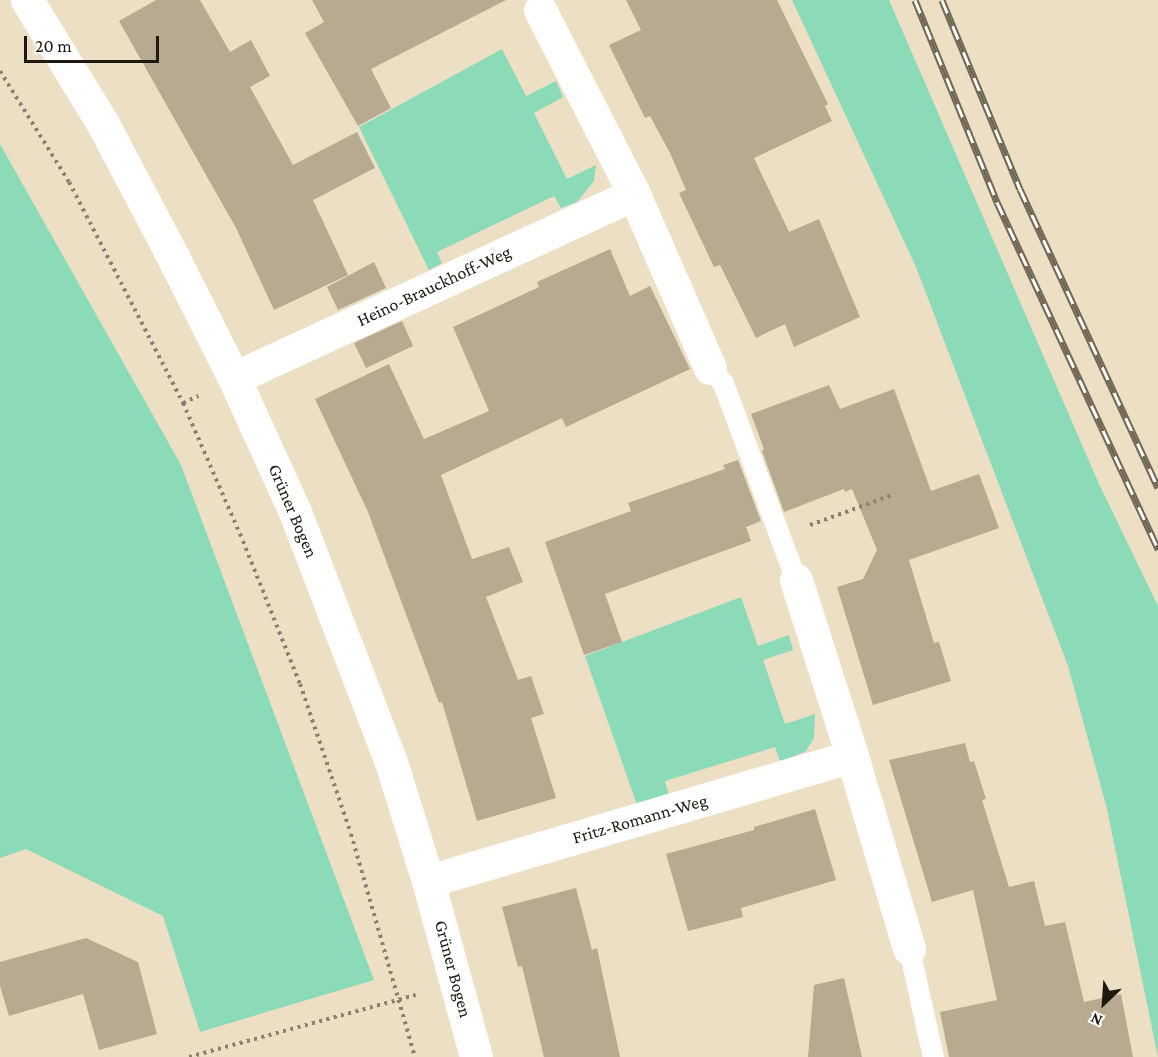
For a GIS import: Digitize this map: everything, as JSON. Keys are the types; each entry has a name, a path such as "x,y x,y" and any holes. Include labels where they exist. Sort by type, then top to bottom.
{"street":[{"name":"Grüner Bogen","path":"27,0 103,124 234,378 295,512 348,644 391,762 458,984 476,1057"},
{"path":"539,5 634,194 710,368"},
{"name":"Heino-Brauckhoff-Weg","path":"234,378 634,194"},
{"path":"796,580 852,756 909,949"},
{"name":"Fritz-Romann-Weg","path":"428,881 852,756"}],"lane":[{"path":"710,368 723,383 782,536 796,580"},
{"path":"909,949 933,1057"}],"path":[{"path":"0,71 69,182 183,404 243,542 304,695 351,834 415,1057"},
{"path":"782,536 895,494"},
{"path":"189,1057 458,984"}],"green space":[{"path":"792,0 889,0 1099,484 1158,606 1158,1057 1107,809 1068,666 916,267"},
{"path":"502,49 526,96 556,81 563,97 534,113 567,179 596,165 594,181 577,202 561,208 554,196 437,252 442,263 429,270 359,127"},
{"path":"0,144 181,465 374,980 200,1032 163,916 26,849 0,858"},
{"path":"741,597 758,646 789,635 793,650 763,660 785,724 815,714 814,738 805,752 780,761 775,747 665,781 669,795 637,805 585,656"}],"building":[{"path":"156,0 200,0 230,52 251,40 270,76 250,87 293,165 357,132 375,168 313,200 348,275 274,310 236,228 119,21"},
{"path":"312,0 506,0 371,69 391,108 358,126 305,33 324,22"},
{"path":"626,0 777,0 828,104 825,106 832,121 754,158 789,232 819,219 860,317 794,347 785,324 756,338 720,265 714,267 679,193 686,190 670,153 650,116 645,118 609,45 641,30"},
{"path":"610,249 630,296 650,286 690,369 566,427 562,418 441,475 472,559 509,547 523,582 486,597 518,680 531,676 544,714 531,718 556,798 477,821 442,702 439,703 368,512 315,399 389,364 424,439 489,411 453,327 539,287 537,282"},
{"path":"374,262 386,288 338,310 327,287"},
{"path":"402,321 413,346 366,368 354,343"},
{"path":"829,385 840,409 894,389 931,491 979,474 999,528 909,560 934,643 939,642 951,681 873,705 837,587 863,579 877,550 852,489 845,492 844,489 784,512 751,414"},
{"path":"738,460 761,521 746,527 751,541 605,594 622,642 584,655 545,542 631,511 628,503 725,469 723,465"},
{"path":"965,743 970,762 974,761 986,799 982,800 1009,887 1034,881 1045,926 1065,922 1084,1002 1121,994 1133,1057 949,1057 940,1012 997,1000 973,890 932,902 889,760"},
{"path":"815,809 836,880 741,908 743,917 688,931 666,854 754,830 754,827"},
{"path":"576,888 592,950 597,948 620,1057 544,1057 522,966 518,967 502,907"},
{"path":"86,938 138,962 157,1034 99,1050 83,994 9,1016 0,986 0,962"},
{"path":"844,978 862,1057 808,1057 814,985"}],"railway":[{"path":"915,0 997,202 1158,549"},
{"path":"942,0 1020,189 1158,488"}]}
